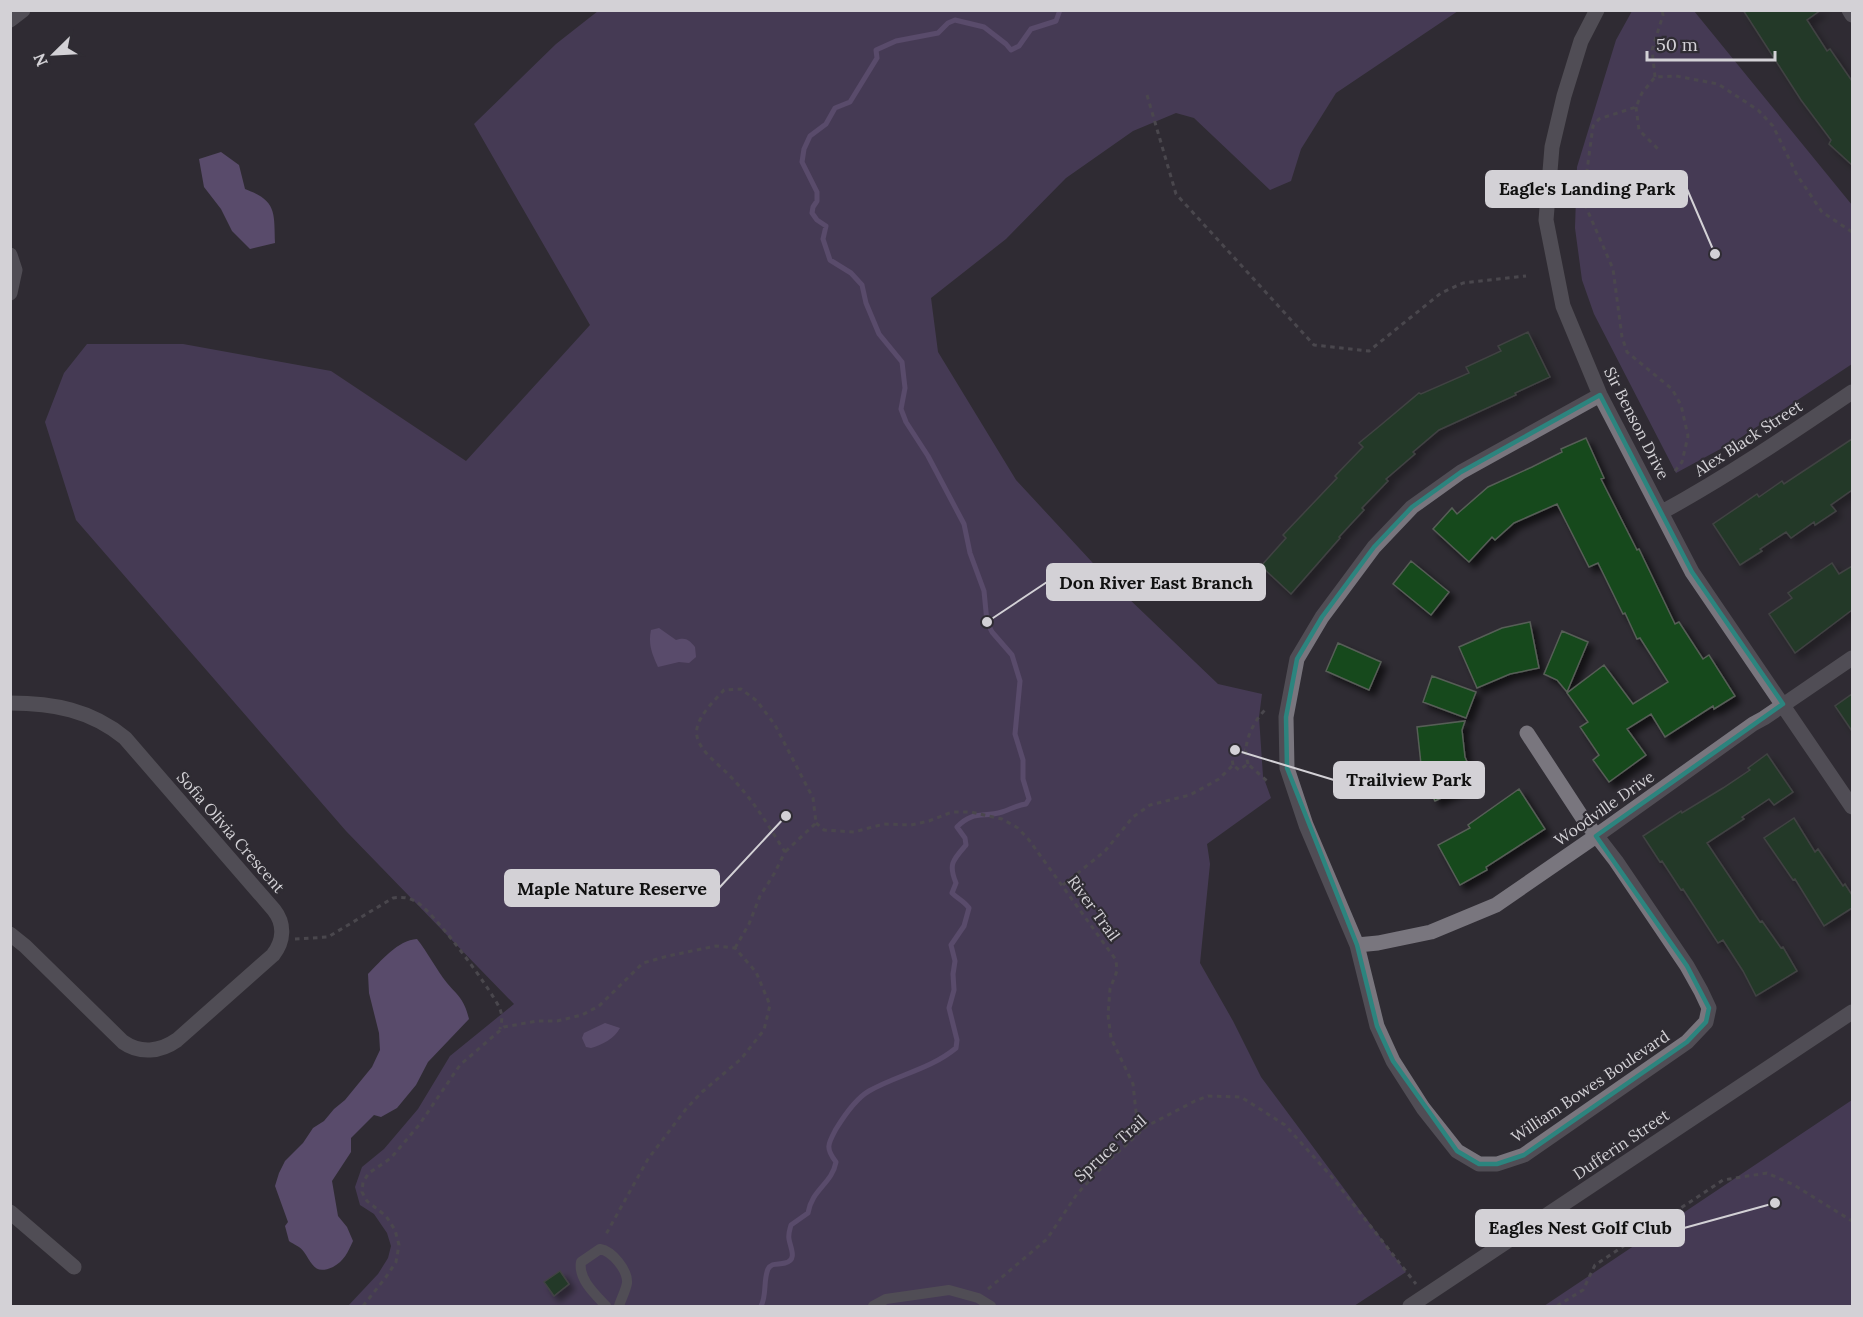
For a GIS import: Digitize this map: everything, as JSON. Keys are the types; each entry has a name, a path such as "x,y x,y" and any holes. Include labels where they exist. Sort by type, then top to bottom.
{"street":[{"path":"10,20 23,10"},
{"name":"Sir Benson Drive","path":"1597,10 1581,41 1564,96 1552,147 1546,220 1563,306 1600,395 1692,572 1852,807"},
{"path":"1850,10 1852,15"},
{"path":"10,255 15,270 10,293"},
{"name":"Alex Black Street","path":"1662,512 1766,450 1852,392"},
{"name":"William Bowes Boulevard","path":"1527,733 1687,966 1709,1008 1706,1022 1687,1042 1524,1155 1497,1164 1479,1164 1457,1151 1423,1108 1393,1061 1377,1026 1357,945 1306,825 1287,768 1286,717 1297,659 1322,617 1374,546 1412,507 1461,472 1600,395"},
{"name":"Woodville Drive","path":"1357,945 1431,932 1497,905 1753,724 1852,658"},
{"name":"Sofia Olivia Crescent","path":"10,703 37,704 80,712 102,721 125,738 276,912 282,926 281,939"},
{"path":"10,934 25,945 123,1042 136,1049 148,1050 164,1047 177,1040 273,955 281,939"},
{"name":"Dufferin Street","path":"1410,1306 1852,1012"},
{"path":"10,1212 74,1267"}],"lane":[{"path":"606,1306 587,1285 580,1271 581,1262 600,1249 606,1250 624,1271 627,1278 619,1306"},
{"path":"873,1306 886,1299 949,1290 978,1298 991,1306"}],"path":[{"path":"1659,150 1639,130 1636,107 1642,93 1655,77 1652,50 1663,15 1662,10"},
{"path":"1655,77 1676,76 1718,84 1758,110 1773,126 1797,175 1822,212 1852,232"},
{"path":"1148,95 1176,194 1314,345 1370,351 1441,293 1463,283 1526,276"},
{"path":"1636,107 1599,119 1593,126 1583,200 1613,269 1622,337 1627,352 1672,389 1682,405 1688,436 1682,462 1675,471"},
{"path":"735,948 785,852 816,823 813,798 775,725 757,701 741,689 724,690 700,722 697,729 698,740 709,756 762,814 785,852"},
{"path":"1267,708 1254,725 1245,750 1248,764 1270,783"},
{"path":"1245,750 1238,748 1231,753 1233,765 1239,770 1248,764"},
{"path":"1062,885 1105,851 1133,817 1150,805 1190,795 1219,779 1233,765"},
{"name":"River Trail","path":"816,823 824,830 854,832 884,824 911,825 952,812 971,812 1002,819 1018,828 1116,960 1117,971 1110,989 1107,1015 1111,1038 1133,1084 1136,1112 1144,1130"},
{"path":"281,939 328,937 393,898 403,897 417,902 432,916 475,970 499,1007 503,1018 500,1031"},
{"path":"363,1306 396,1262 399,1245 395,1230 386,1216 367,1201 362,1192 363,1182 369,1173 391,1158 420,1125 460,1065 504,1027 582,1015 599,1006 643,963 716,946 735,948 756,972 770,1005 764,1030 741,1059 702,1092 686,1109 648,1159 596,1251"},
{"name":"Spruce Trail","path":"978,1298 1047,1239 1077,1194 1106,1163 1148,1126 1208,1096 1241,1097 1285,1125 1338,1184 1426,1296"},
{"path":"1557,1306 1583,1290 1595,1265 1723,1180 1767,1173 1794,1185 1852,1221"}],"highlighted area":[{"path":"1600,395 1692,572 1783,704 1596,836 1687,966 1709,1008 1706,1022 1687,1042 1524,1155 1497,1164 1479,1164 1457,1151 1393,1061 1377,1026 1357,945 1287,768 1286,717 1297,659 1322,617 1374,547 1412,507 1461,472"}],"shaded area":[{"path":"598,11 1458,11 1336,93 1301,149 1291,181 1270,190 1194,118 1176,113 1133,131 1066,178 1006,239 931,298 938,352 1016,480 1104,575 1218,684 1262,694 1259,717 1263,776 1271,798 1207,844 1210,864 1200,963 1261,1077 1406,1272 1354,1306 348,1306 378,1274 388,1258 391,1246 387,1233 374,1214 360,1205 355,1187 362,1167 384,1149 418,1109 450,1056 514,1004 346,831 76,520 45,422 64,373 87,344 183,344 331,371 466,461 590,325 474,124 556,44"},
{"path":"1632,11 1694,11 1852,205 1852,364 1737,440 1676,473 1594,314 1582,280 1575,228 1577,167 1616,40"},
{"path":"221,152 239,165 245,189 263,198 272,209 275,243 250,249 232,231 221,209 204,187 199,159"},
{"path":"659,628 676,640 689,641 695,647 696,657 689,663 679,662 658,667 650,640 651,630"},
{"path":"417,939 443,978 461,999 469,1019 428,1062 416,1085 397,1108 381,1117 374,1115 351,1138 351,1152 332,1181 338,1216 347,1227 353,1241 337,1265 327,1269 318,1269 312,1265 303,1250 289,1241 285,1226 288,1222 275,1186 285,1161 303,1143 313,1128 324,1121 345,1100 372,1067 380,1050 379,1033 369,993 368,974 397,947"},
{"path":"605,1023 620,1028 612,1038 604,1043 591,1048 586,1047 582,1038 584,1033"},
{"path":"1852,1100 1852,1306 1544,1306"}],"building":[{"path":"1743,10 1821,10 1807,20 1827,51 1830,49 1852,81 1852,165 1829,144 1831,140 1801,100"},
{"path":"1528,332 1550,377 1439,430 1386,479 1388,481 1362,508 1364,510 1291,594 1261,566 1286,538 1283,535 1363,447 1359,443 1419,393 1469,373 1466,367 1501,351 1498,346"},
{"path":"1586,438 1604,478 1601,479 1637,550 1639,549 1675,624 1679,622 1703,659 1709,655 1735,696 1714,709 1713,706 1665,737 1651,714 1627,729 1646,755 1609,782 1593,760 1599,755 1580,727 1588,722 1567,693 1604,665 1633,704 1668,682 1640,638 1637,639 1598,563 1589,567 1557,504 1514,523 1495,540 1492,537 1469,562 1433,529 1452,508 1457,514 1488,487"},
{"path":"1852,439 1852,490 1831,505 1836,511 1815,525 1814,522 1791,538 1786,532 1740,565 1713,524 1757,494 1759,497 1782,481 1784,484"},
{"path":"1411,561 1449,592 1431,615 1393,584"},
{"path":"1832,563 1839,574 1852,566 1852,610 1795,653 1769,614 1792,598 1788,593"},
{"path":"1530,622 1539,668 1510,674 1477,688 1459,647 1502,628"},
{"path":"1562,631 1588,642 1567,692 1557,680 1544,674"},
{"path":"1338,643 1381,662 1369,690 1326,671"},
{"path":"1432,676 1476,692 1466,718 1423,702"},
{"path":"1852,694 1852,731 1835,706"},
{"path":"1465,721 1462,730 1465,757 1476,782 1435,801 1422,773 1417,727"},
{"path":"1767,754 1793,792 1774,805 1769,799 1742,817 1744,819 1707,843 1760,922 1762,921 1781,948 1783,947 1797,971 1756,996 1723,940 1718,943 1683,889 1681,890 1643,836 1681,811 1682,813 1723,788 1750,770 1748,768"},
{"path":"1519,789 1545,829 1486,867 1487,870 1460,885 1438,845 1470,828 1468,825"},
{"path":"1794,818 1815,852 1818,849 1843,886 1845,884 1852,895 1852,908 1824,926 1795,879 1793,880 1764,838"},
{"path":"560,1271 569,1284 554,1296 544,1282"}],"waterway":[{"path":"761,1306 768,1269 791,1259 789,1237 791,1225 808,1213 814,1198 834,1170 836,1162 830,1153 830,1142 846,1113 859,1098 869,1091 925,1067 956,1048 957,1040 949,1008 954,990 955,961 951,945 964,926 969,908 952,893 956,883 952,871 953,862 966,845 965,838 957,827 973,816 1002,812 1026,804 1029,799 1023,779 1023,760 1015,734 1020,681 1012,655 992,632 987,622 984,591 970,553 964,524 928,456 906,422 901,409 905,388 902,362 879,334 866,303 862,285 851,273 830,260 823,239 826,226 812,213 817,201 817,192 802,162 804,149 810,136 826,124 835,108 850,102 877,58 876,50 896,41 938,33 948,23 955,20 984,27 1011,50 1019,46 1031,29 1056,21 1060,10"}],"place":[{"name":"Eagle's Landing Park","path":"1715,254"},
{"name":"Don River East Branch","path":"987,622"},
{"name":"Trailview Park","path":"1235,750"},
{"name":"Maple Nature Reserve","path":"786,816"},
{"name":"Eagles Nest Golf Club","path":"1775,1203"}]}
